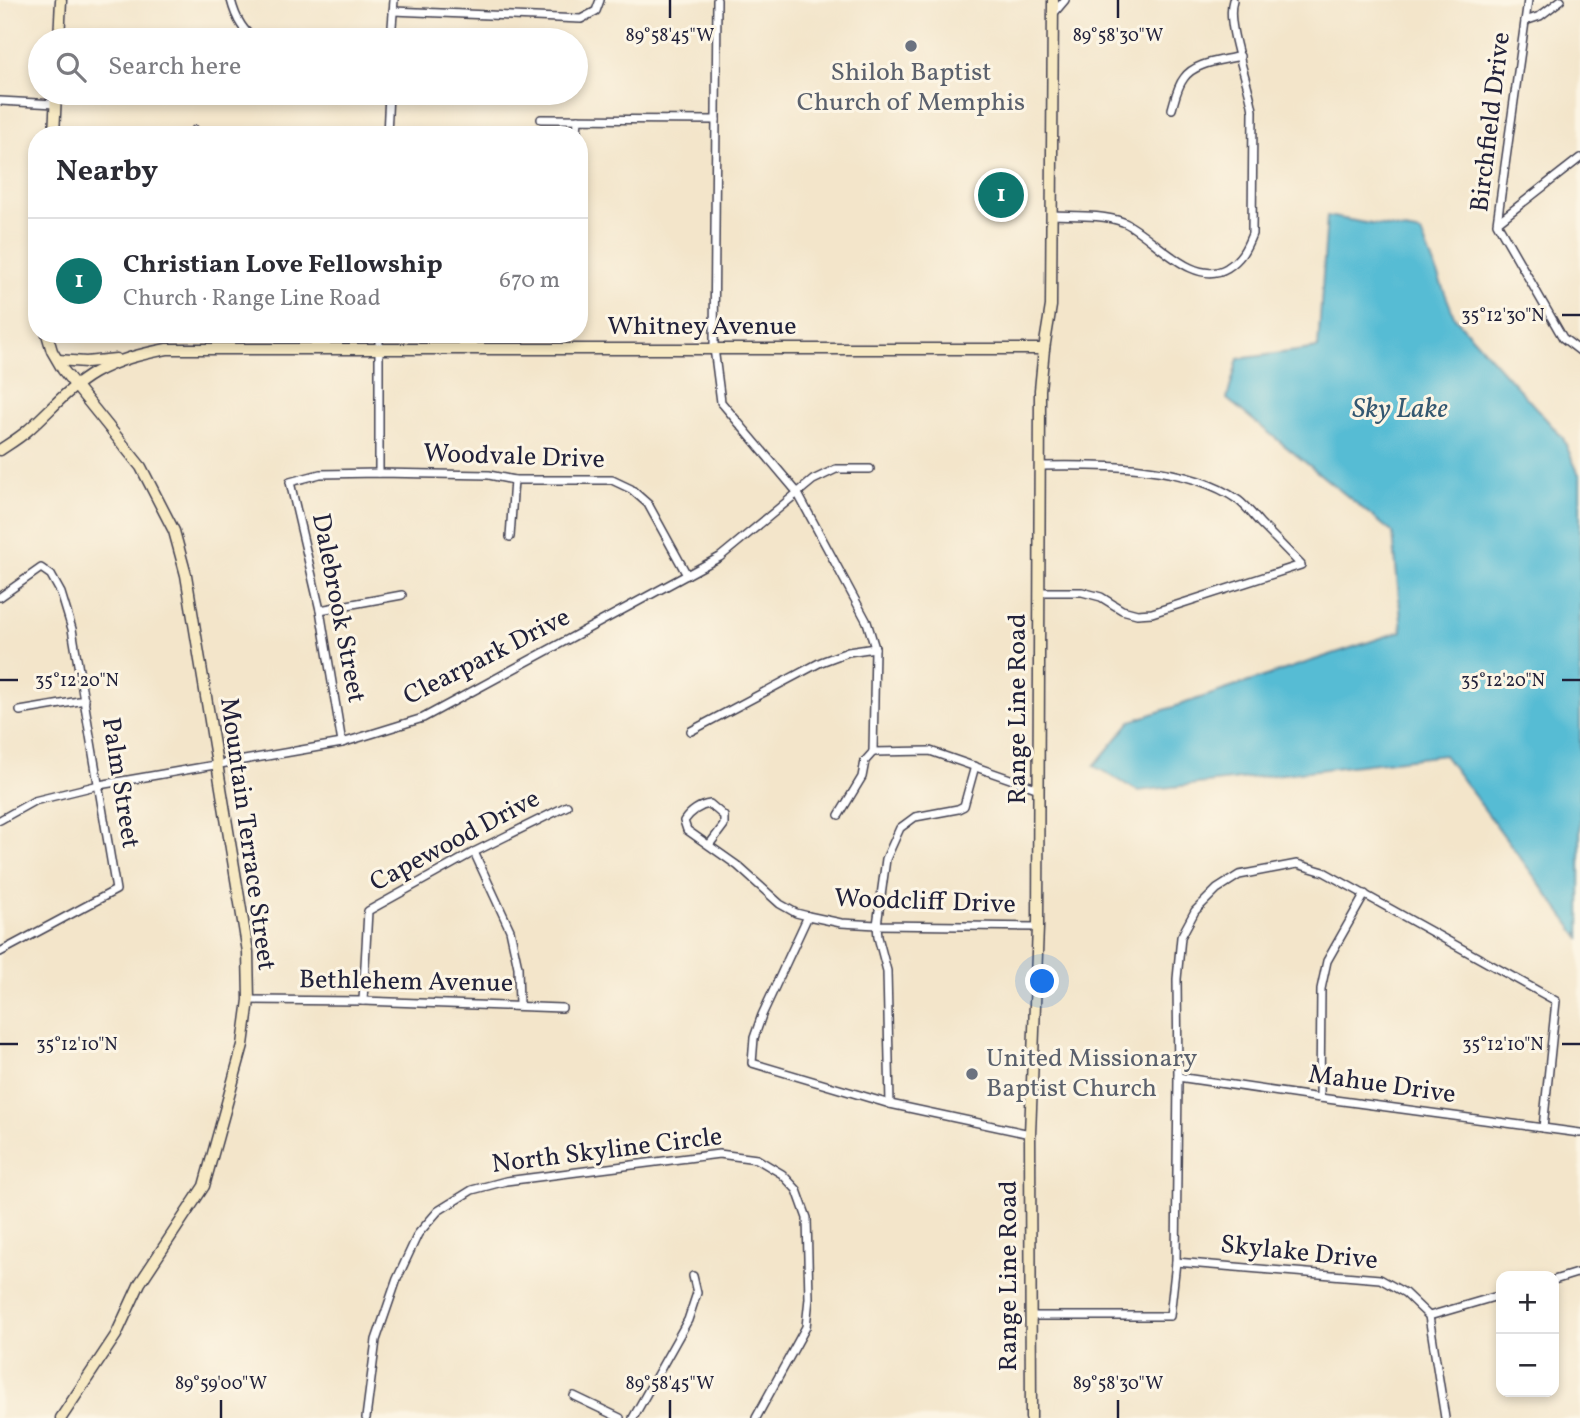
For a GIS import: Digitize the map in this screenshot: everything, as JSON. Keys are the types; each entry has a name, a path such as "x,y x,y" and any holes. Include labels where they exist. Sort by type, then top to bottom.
{"main road":[{"path":"60,28 61,0"},
{"name":"Range Line Road","path":"1031,1418 1030,1134 1038,927 1040,390 1051,306 1054,0"},
{"path":"54,126 56,105"},
{"name":"Mountain Terrace Street","path":"50,343 75,386 141,467 174,531 186,575 248,952 249,1000 243,1045 204,1186 140,1283 116,1335 61,1418"},
{"name":"Whitney Avenue","path":"0,450 26,432 75,386 92,374 127,358 167,349 1044,349"},
{"path":"58,360 86,362 127,358"}],"street":[{"path":"231,0 235,17 244,28"},
{"path":"392,28 394,0"},
{"path":"393,11 581,19 596,10 600,0"},
{"path":"717,0 714,348 721,402 797,492 867,622 875,648 873,752 865,761 862,777 839,816"},
{"path":"1054,13 1065,0"},
{"path":"1052,215 1119,221 1134,227 1194,270 1222,271 1236,261 1246,249 1252,234 1253,111 1230,19 1233,0"},
{"name":"Birchfield Drive","path":"1528,0 1497,223 1563,338 1580,351"},
{"path":"1525,21 1540,16 1561,0"},
{"path":"1172,109 1183,79 1192,70 1240,56"},
{"path":"0,101 28,100"},
{"path":"387,126 388,105"},
{"path":"541,119 716,120"},
{"path":"578,119 578,126"},
{"path":"1497,223 1580,158"},
{"path":"379,343 379,473"},
{"path":"1039,592 1082,593 1101,597 1122,610 1137,614 1152,613 1301,565 1240,502 1216,486 1192,478 1146,470 1092,465 1040,466"},
{"name":"Clearpark Drive","path":"0,820 34,801 99,785 342,743 423,718 720,557 813,480 836,470 870,470"},
{"name":"Woodvale Drive","path":"290,482 320,474 379,473 489,475 513,480 612,480 631,489 648,504 687,575"},
{"path":"510,537 513,480"},
{"name":"Dalebrook Street","path":"290,482 320,610 342,743"},
{"name":"Palm Street","path":"0,597 41,568 51,575 61,593 72,629 116,890 0,952"},
{"path":"320,610 402,595"},
{"path":"691,731 821,662 848,652 875,648"},
{"path":"20,711 85,700"},
{"path":"873,752 930,751 1039,789"},
{"path":"890,1104 887,971 877,925 886,859 900,828 915,817 964,806 975,766"},
{"name":"Woodcliff Drive","path":"709,845 724,824 724,816 710,804 703,805 688,815 684,821 687,830 738,866 780,904 808,916 841,923 877,925 1038,927"},
{"name":"Capewood Drive","path":"363,1001 368,911 474,852 567,806"},
{"path":"474,852 510,930 518,967 519,1006"},
{"path":"1030,1316 1170,1316 1176,1262 1177,979 1181,937 1195,911 1217,889 1238,875 1297,864 1324,872 1556,1000 1543,1128"},
{"path":"1320,1098 1321,989 1327,961 1365,894"},
{"path":"808,916 762,1015 754,1038 752,1063 890,1104 1030,1134"},
{"name":"Bethlehem Avenue","path":"249,1000 562,1008"},
{"name":"Mahue Drive","path":"1178,1077 1580,1133"},
{"name":"North Skyline Circle","path":"366,1418 376,1340 397,1279 418,1234 438,1211 471,1190 506,1181 719,1154 757,1159 782,1174 797,1190 807,1218 809,1298 806,1326 756,1418"},
{"name":"Skylake Drive","path":"1176,1262 1380,1279 1405,1293 1429,1316"},
{"path":"1559,1278 1580,1272"},
{"path":"633,1418 688,1320 697,1293 694,1276"},
{"path":"1445,1418 1429,1316 1496,1296"},
{"path":"575,1396 620,1418"}],"water":[{"name":"Sky Lake","path":"1327,216 1421,233 1455,318 1563,438 1580,477 1580,938 1444,755 1138,791 1094,766 1131,721 1402,631 1393,533 1227,399 1238,359 1318,348"}],"place":[{"name":"Shiloh Baptist Church of Memphis","path":"911,46"},
{"name":"Christian Love Fellowship","path":"1001,195"},
{"name":"United Missionary Baptist Church","path":"972,1074"}]}
